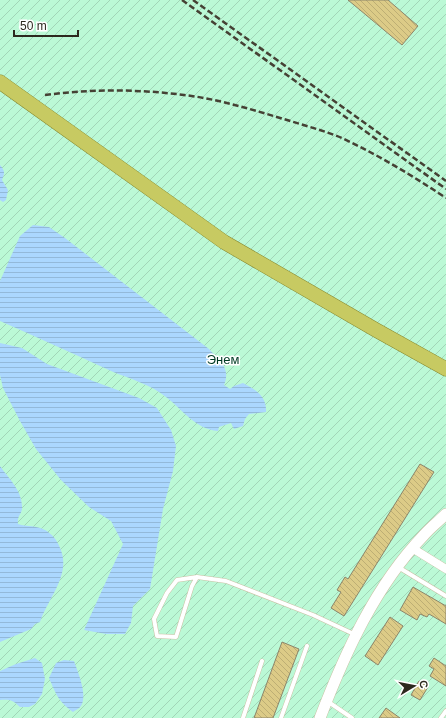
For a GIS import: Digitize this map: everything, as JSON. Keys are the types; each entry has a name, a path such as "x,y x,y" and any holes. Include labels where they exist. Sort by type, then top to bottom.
{"highway":[{"path":"0,82 224,242 446,369"}],"street":[{"path":"320,718 367,612 397,567 412,548 446,514"},
{"path":"412,548 446,568"}],"lane":[{"path":"397,567 446,596"},
{"path":"197,577 192,586 176,637 157,636 154,619 167,593 177,580 197,577 226,581 313,615 356,635"},
{"path":"281,718 307,646"},
{"path":"243,718 262,661"},
{"path":"327,700 352,718"},
{"path":"441,718 446,711"}],"green space":[{"name":"Энем","path":"0,0 446,0 446,718 0,718"}],"water":[{"path":"0,165 4,172 2,180 8,190 6,200 3,202 0,200"},
{"path":"33,225 49,227 65,238 209,349 225,369 226,379 224,385 230,389 243,383 252,388 263,398 266,406 266,412 249,414 245,419 243,426 234,429 231,423 219,427 218,431 203,427 196,423 160,392 0,321 0,281 20,236"},
{"path":"0,343 22,348 47,364 139,398 157,408 171,430 176,446 173,471 163,509 150,589 133,606 131,623 125,634 106,634 84,630 123,544 111,521 89,507 61,480 36,449 3,388 0,375"},
{"path":"0,466 18,491 22,503 18,524 42,528 52,535 60,548 63,558 63,567 58,586 40,622 35,624 31,629 0,642"},
{"path":"35,658 42,663 45,679 42,694 35,704 29,707 20,707 11,700 0,700 0,671"},
{"path":"64,660 74,661 83,690 83,702 79,708 73,712 58,697 49,678 56,663"}],"building":[{"path":"348,0 388,0 418,26 402,45"},
{"path":"420,464 434,472 344,616 331,608 341,592 337,590 345,577 348,579"},
{"path":"413,587 446,606 446,624 429,614 427,617 420,614 417,620 400,610"},
{"path":"390,617 403,626 378,665 365,656"},
{"path":"282,642 299,649 273,718 254,718"},
{"path":"434,658 446,666 446,686 430,676 434,669 429,666"},
{"path":"419,681 428,687 420,700 411,695"},
{"path":"386,708 400,718 379,718"}],"railway":[{"path":"182,0 446,189"},
{"path":"193,0 446,181"},
{"path":"45,95 97,91 132,91 167,93 197,97 236,105 344,139 396,167 446,198"}]}
